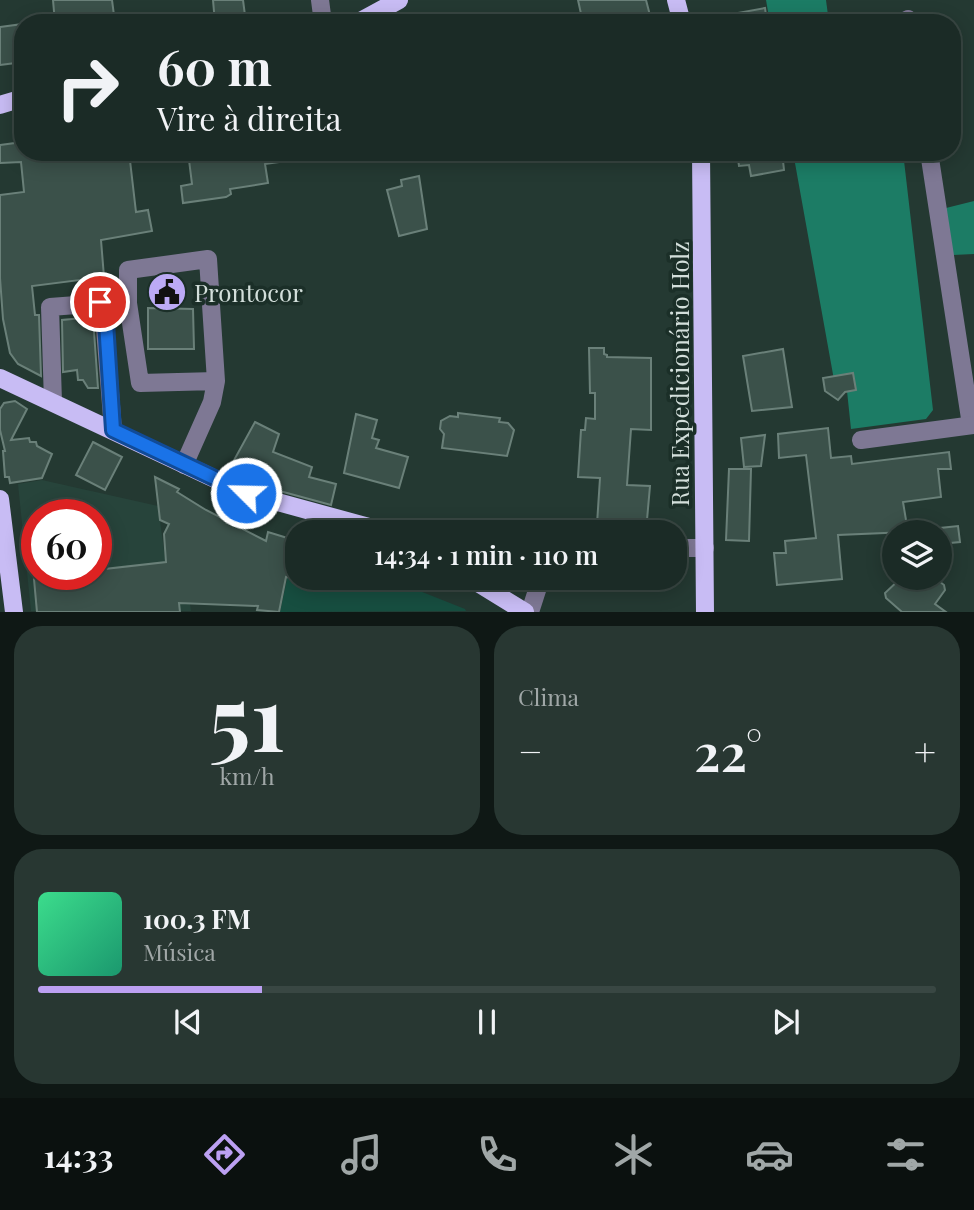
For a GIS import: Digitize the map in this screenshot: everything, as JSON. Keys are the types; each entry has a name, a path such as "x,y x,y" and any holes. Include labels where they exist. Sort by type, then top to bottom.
{"main road":[{"path":"373,14 399,0"},
{"name":"Rua Expedicionário Holz","path":"701,161 705,548 703,606"},
{"path":"0,378 246,493 344,520"},
{"path":"0,499 13,611"},
{"path":"491,590 527,611"}],"street":[{"path":"861,440 973,425 930,161"},
{"path":"184,465 212,402 216,381 208,259 128,270 128,303 140,383 216,381"},
{"path":"52,402 50,307 103,303 113,430"},
{"path":"687,548 705,548"},
{"path":"527,611 536,590"}],"shaded area":[{"path":"42,480 158,506 171,603 190,604 191,611 31,611 29,590 112,590 112,499 21,499 21,513 18,484"},
{"path":"285,588 417,590 466,611 280,612"}],"green space":[{"path":"766,0 826,0 828,14 768,14"},
{"path":"795,161 904,161 933,410 926,419 851,429 847,391 836,391"},
{"path":"974,201 974,254 953,255 946,208"}],"building":[{"path":"53,0 112,0 114,14 54,14"},
{"path":"213,0 243,0 245,14 214,14"},
{"path":"578,0 646,0 650,14 581,14"},
{"path":"765,8 766,14 732,14"},
{"path":"14,25 14,63 0,65 0,27"},
{"path":"14,143 14,161 130,161 136,212 148,210 152,231 101,240 104,277 32,286 35,315 39,315 41,376 18,364 10,353 3,319 0,195 24,192 21,162 0,163 0,145"},
{"path":"189,161 287,161 265,164 268,183 230,189 231,194 226,197 183,203 181,186 192,184"},
{"path":"738,161 783,161 784,170 751,176 749,165 739,166"},
{"path":"419,176 427,229 399,236 387,190 402,186 401,180"},
{"path":"148,308 193,309 194,349 148,349"},
{"path":"93,317 98,388 88,388 83,380 78,380 77,370 63,372 62,320"},
{"path":"589,348 604,348 607,357 651,358 651,430 631,429 627,485 650,486 647,520 597,520 600,478 578,477 581,430 585,430 586,418 595,419 595,393 590,393"},
{"path":"783,349 792,407 752,411 743,356"},
{"path":"853,373 856,390 845,392 838,400 825,391 823,378"},
{"path":"15,401 27,409 11,440 29,438 30,442 36,442 37,446 52,454 42,478 10,483 9,477 5,477 0,409 4,403"},
{"path":"458,413 500,418 499,422 508,423 514,430 507,456 442,448 444,434 440,429 441,421 450,416 458,417"},
{"path":"356,414 377,420 372,438 379,440 376,448 408,457 399,488 344,473"},
{"path":"255,422 279,434 273,452 312,467 309,477 336,484 331,505 276,490 277,485 233,462"},
{"path":"828,428 831,458 851,456 852,464 949,452 951,469 938,469 941,497 903,502 906,520 882,520 882,533 838,535 842,579 777,585 774,553 786,553 785,541 816,538 806,455 779,458 778,434"},
{"path":"765,435 761,466 744,467 741,438"},
{"path":"93,442 122,457 105,490 76,475"},
{"path":"729,469 751,469 749,541 726,540"},
{"path":"155,477 179,489 177,492 206,510 266,541 268,532 285,537 285,582 279,612 257,610 258,606 179,603 180,612 37,612 35,590 112,590 112,568 166,562 164,534 169,524 160,520"},
{"path":"958,526 960,542 952,543 952,527"},
{"path":"888,590 945,590 935,604 946,612 902,612 886,598 885,593"}],"place":[{"name":"Prontocor","path":"167,292"}],"route":[{"path":"100,302 105,307 113,430 246,493"}]}
